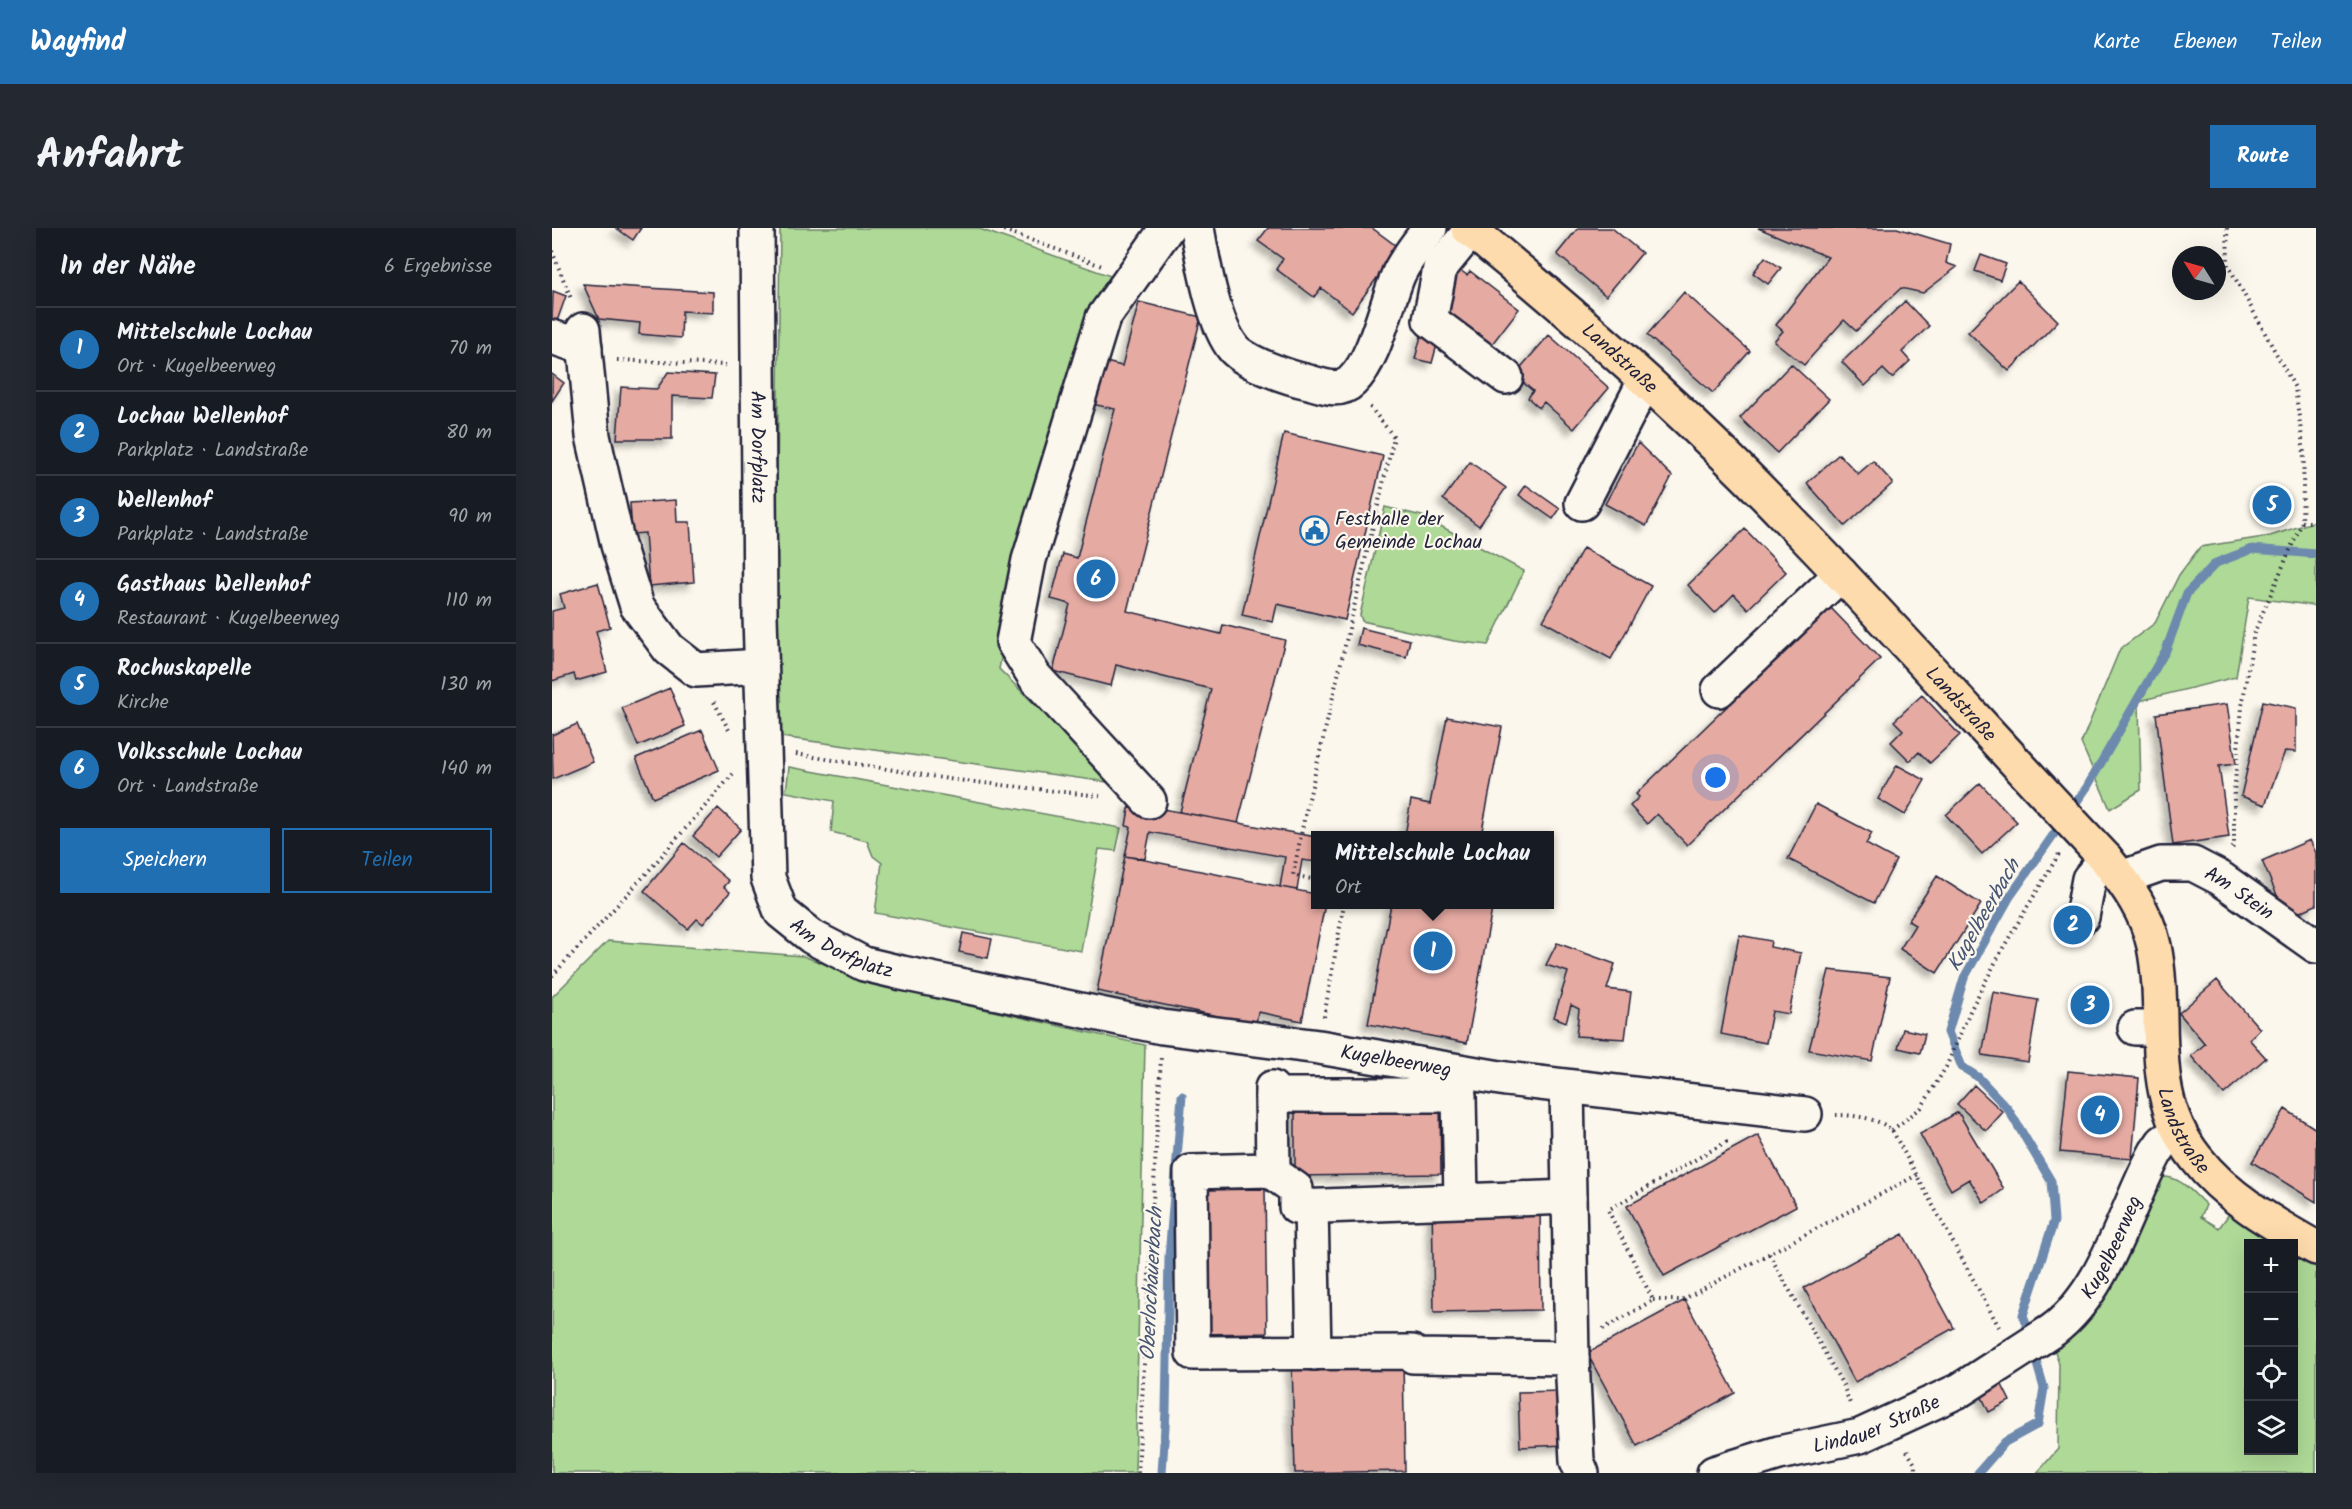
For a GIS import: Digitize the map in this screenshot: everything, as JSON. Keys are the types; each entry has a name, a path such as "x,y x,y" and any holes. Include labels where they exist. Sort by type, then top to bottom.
{"main road":[{"name":"Landstraße","path":"1470,229 1560,304 1645,381 1789,519 1841,574 2065,829 2114,868 2142,911 2154,945 2159,992 2147,1028 2179,1132 2195,1157 2224,1188 2248,1207 2316,1248"}],"street":[{"name":"Am Dorfplatz","path":"757,228 761,666 768,878 781,912 812,937 864,964 902,973"},
{"path":"1197,228 1205,270 1221,327 1235,350 1264,367 1289,377 1335,389 1351,383 1366,365 1400,271 1430,228"},
{"path":"1149,801 1035,677 1013,642 1029,560 1103,318 1134,278 1163,229"},
{"path":"1470,229 1440,268 1430,320 1506,377"},
{"path":"577,344 593,436 618,545 637,606 669,649 696,670 761,666"},
{"path":"1582,503 1645,381"},
{"path":"1719,690 1841,574"},
{"name":"Am Stein","path":"2114,868 2177,862 2193,864 2220,878 2316,946"},
{"path":"2082,917 2089,879 2114,868"},
{"name":"Kugelbeerweg","path":"902,973 1162,1027 1270,1043 1319,1047 1506,1079 1805,1114"},
{"path":"1270,1043 1273,1172"},
{"path":"1272,1087 1459,1095 1461,1200"},
{"path":"1567,1087 1572,1353 1577,1461 1582,1473"},
{"name":"Kugelbeerweg","path":"2020,1352 2062,1323 2086,1294 2116,1238 2156,1152 2163,1142 2179,1132"},
{"path":"1569,1197 1296,1207 1296,1189 1269,1170 1191,1172 1193,1353 1412,1352 1413,1356 1572,1353"},
{"path":"1311,1206 1314,1353"},
{"name":"Lindauer Straße","path":"1714,1473 1779,1454 1860,1436 1959,1390 2020,1352"}],"path":[{"path":"998,228 1134,278"},
{"path":"2220,878 2234,844 2234,792 2242,707 2254,633 2302,522 2304,453 2295,388 2228,266 2227,228"},
{"path":"552,251 577,344 734,365"},
{"path":"1311,879 1293,875 1394,437 1351,383"},
{"path":"2302,522 2316,522"},
{"path":"696,670 734,740"},
{"path":"789,753 948,779 1149,801"},
{"path":"552,976 738,769"},
{"path":"1892,1130 1921,1107 1946,1067 1971,1009 2065,829"},
{"path":"1319,1047 1343,909"},
{"path":"1138,1473 1162,1027"},
{"path":"1653,1300 1608,1210 1726,1142 1703,1103"},
{"path":"1805,1114 1849,1115 1884,1124 1892,1130 2020,1352"},
{"path":"1572,1353 1653,1300 1682,1300 1917,1175"},
{"path":"1769,1254 1843,1385 1860,1436"}],"green space":[{"path":"780,228 977,228 1119,279 1082,329 1042,458 999,669 1114,783 774,736"},
{"path":"1385,507 1422,516 1524,571 1488,645 1454,641 1362,621 1360,615"},
{"path":"2316,521 2316,606 2249,597 2236,677 2139,701 2141,790 2110,809 2081,743 2120,649 2155,623 2179,575 2200,547 2270,536"},
{"path":"789,767 1121,828 1116,851 1099,849 1081,951 875,913 882,863 873,856 867,841 831,832 834,801 786,792"},
{"path":"608,941 803,956 889,988 1145,1045 1135,1473 552,1473 552,997"},
{"path":"2165,1177 2182,1183 2206,1205 2201,1217 2219,1228 2229,1214 2271,1239 2244,1239 2244,1455 2298,1455 2298,1256 2316,1267 2316,1473 2037,1473 2058,1449 2059,1364 2054,1348 2156,1181"}],"building":[{"path":"616,228 641,228 633,240"},
{"path":"1268,228 1372,228 1399,248 1352,312 1321,288 1314,297 1276,269 1283,259 1258,241"},
{"path":"1578,228 1612,228 1642,253 1606,296 1557,254"},
{"path":"1758,228 1897,228 1950,244 1946,263 1957,267 1923,293 1901,288 1856,331 1844,320 1804,365 1774,341 1783,331 1776,325 1828,257"},
{"path":"1981,255 2006,264 2000,280 1975,271"},
{"path":"1765,257 1781,268 1768,284 1753,273"},
{"path":"1457,268 1467,275 1470,271 1519,309 1485,353 1435,314"},
{"path":"2018,281 2058,321 2009,371 1968,332"},
{"path":"583,284 713,292 713,313 682,311 681,338 639,334 640,323 599,319"},
{"path":"553,291 566,296 556,324 552,322"},
{"path":"1684,292 1750,351 1713,393 1647,335"},
{"path":"1905,301 1929,326 1902,352 1910,361 1892,378 1883,369 1865,386 1842,362"},
{"path":"1139,302 1201,317 1127,611 1221,634 1223,625 1285,640 1238,823 1180,812 1211,689 1116,665 1111,686 1053,671 1070,604 1051,599 1063,554 1077,558 1115,409 1092,404 1102,361 1122,366"},
{"path":"1422,332 1439,337 1432,363 1415,359"},
{"path":"1549,335 1609,388 1574,429 1544,402 1539,408 1528,398 1533,391 1514,375"},
{"path":"1791,364 1829,399 1777,453 1740,418"},
{"path":"668,372 715,375 712,398 672,396 672,439 617,439 621,387 657,389"},
{"path":"552,374 564,383 552,401"},
{"name":"Festhalle der Gemeinde Lochau","path":"1284,433 1383,456 1345,620 1277,604 1273,622 1242,615"},
{"path":"1638,443 1672,476 1646,526 1605,504"},
{"path":"1839,454 1858,474 1873,461 1893,483 1845,526 1807,483"},
{"path":"1470,462 1506,488 1479,526 1443,499"},
{"path":"1526,485 1560,509 1553,519 1519,495"},
{"path":"2266,496 2282,499 2279,513 2263,510"},
{"path":"676,500 677,522 690,522 694,582 649,586 645,533 632,534 630,503"},
{"path":"1745,529 1786,572 1748,609 1734,594 1715,613 1688,585"},
{"path":"1583,548 1651,586 1611,659 1543,621"},
{"path":"598,583 610,627 596,631 607,672 576,681 574,674 552,681 552,611 564,608 560,594"},
{"path":"1830,607 1880,659 1687,845 1657,814 1647,824 1630,806 1639,797 1636,794"},
{"path":"1361,628 1410,640 1406,657 1357,645"},
{"path":"670,688 685,726 638,746 622,708"},
{"path":"1922,695 1960,735 1930,763 1919,752 1910,761 1891,742 1903,730 1894,721"},
{"path":"2263,701 2296,708 2296,752 2285,751 2265,805 2241,796"},
{"path":"2227,704 2236,764 2219,766 2229,837 2173,845 2156,714"},
{"path":"1447,717 1502,727 1482,831 1406,831 1411,800 1430,804"},
{"path":"577,724 593,762 553,779 552,735"},
{"path":"702,730 719,770 653,798 636,758"},
{"path":"1897,765 1925,780 1905,815 1878,799"},
{"path":"1980,783 2017,822 1982,854 1946,815"},
{"path":"1130,803 1311,836 1311,861 1302,860 1297,890 1280,887 1285,857 1150,832 1145,859 1125,856 1131,827 1126,826"},
{"path":"1816,804 1872,833 1866,844 1896,860 1874,903 1788,859"},
{"path":"718,808 741,829 716,857 693,836"},
{"path":"2310,840 2316,853 2316,905 2287,918 2262,861"},
{"path":"684,843 729,881 724,887 730,892 703,924 697,919 688,929 644,891"},
{"path":"1125,856 1311,893 1311,909 1324,909 1302,1021 1258,1012 1256,1024 1097,991"},
{"path":"1937,876 1981,904 1937,973 1900,949 1915,925 1908,921"},
{"path":"1390,909 1492,909 1467,1043 1368,1024"},
{"path":"963,933 992,939 988,958 959,952"},
{"path":"1739,935 1771,941 1770,947 1801,953 1789,1014 1772,1011 1766,1043 1721,1034"},
{"path":"1557,943 1615,964 1607,989 1631,992 1625,1039 1576,1036 1579,1009 1571,1005 1566,1022 1554,1017 1568,972 1546,965"},
{"path":"1829,970 1890,977 1872,1061 1809,1050"},
{"path":"2217,980 2260,1029 2249,1039 2266,1058 2224,1094 2191,1056 2205,1044 2179,1013"},
{"path":"1993,992 2038,1000 2028,1062 1982,1055"},
{"path":"1903,1029 1925,1034 1920,1053 1898,1048"},
{"path":"2068,1071 2139,1078 2132,1159 2060,1152"},
{"path":"1974,1085 2003,1112 1986,1131 1957,1104"},
{"path":"1440,1099 1441,1174 1295,1176 1295,1100"},
{"path":"2285,1109 2316,1129 2316,1202 2252,1162"},
{"path":"1958,1112 2004,1189 1984,1203 1969,1179 1951,1190 1920,1134"},
{"path":"1758,1135 1796,1206 1664,1276 1627,1206"},
{"path":"1265,1189 1267,1333 1197,1334 1196,1190"},
{"path":"1540,1202 1541,1310 1434,1312 1432,1204"},
{"path":"1903,1234 1954,1328 1855,1382 1804,1288"},
{"path":"1685,1300 1735,1393 1637,1446 1587,1353"},
{"path":"1403,1360 1405,1471 1295,1473 1292,1362"},
{"path":"2000,1381 2010,1401 1989,1412 1979,1391"},
{"path":"1563,1391 1565,1445 1520,1447 1518,1392"}],"waterway":[{"name":"Kugelbeerbach","path":"2030,1337 2023,1315 2054,1221 2051,1181 2008,1109 1978,1077 1962,1067 1948,1032 1964,978 2009,898 2087,787 2166,650 2187,593 2216,563 2252,549 2316,554"},
{"name":"Oberlochauerbach","path":"1162,1473 1166,1411 1169,1257 1182,1096"},
{"name":"Kugelbeerbach","path":"1978,1473 2005,1442 2038,1424 2044,1388 2033,1350"}],"place":[{"name":"Rochuskapelle","path":"2272,505"},
{"name":"Festhalle der Gemeinde Lochau","path":"1314,530"},
{"name":"Volksschule Lochau","path":"1096,579"},
{"name":"Lochau Wellenhof","path":"2073,925"},
{"name":"Mittelschule Lochau","path":"1433,951"},
{"name":"Wellenhof","path":"2090,1005"},
{"name":"Gasthaus Wellenhof","path":"2100,1115"}]}
